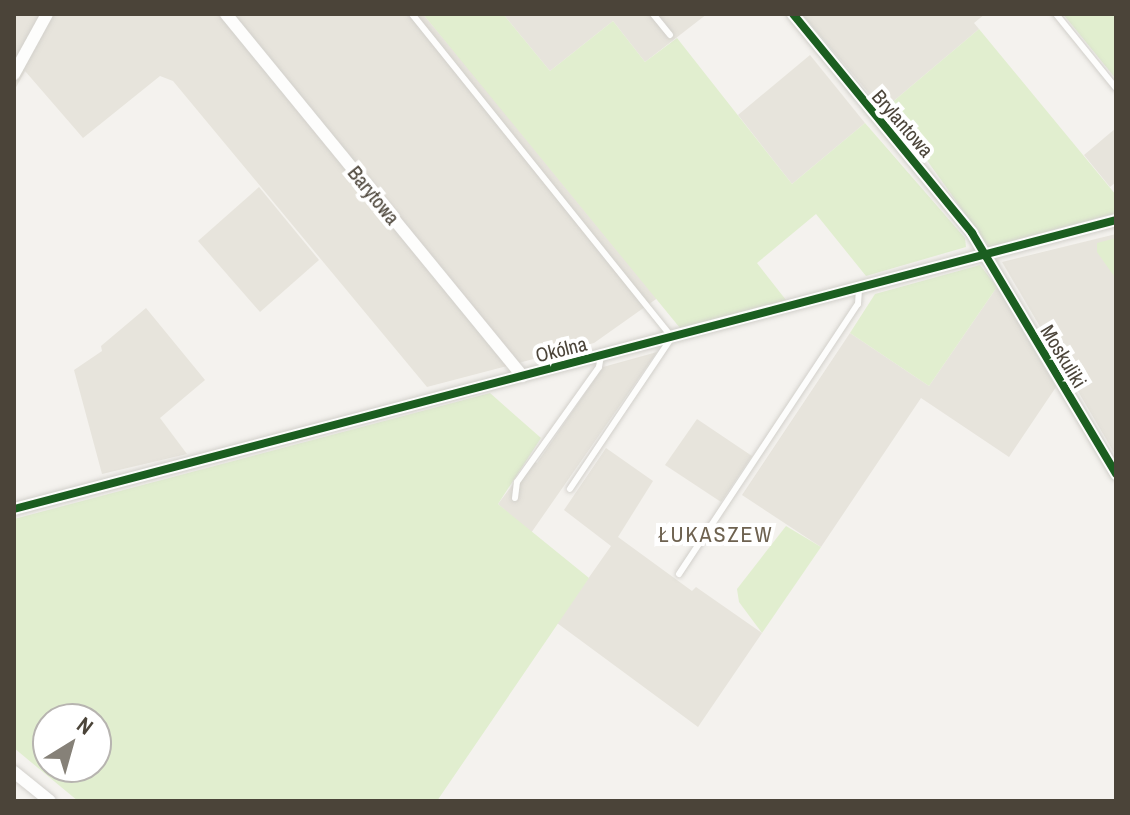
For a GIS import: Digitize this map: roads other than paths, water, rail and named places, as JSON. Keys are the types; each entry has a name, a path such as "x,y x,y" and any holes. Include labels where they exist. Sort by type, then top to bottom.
{"street":[{"path":"14,74 47,14"},
{"name":"Barytowa","path":"226,14 522,376"},
{"name":"Brylantowa","path":"793,14 911,153 984,256"},
{"name":"Okólna","path":"14,509 1116,220"},
{"name":"Moskuliki","path":"984,256 1116,474"},
{"path":"14,772 50,801"}],"lane":[{"path":"412,14 672,337 570,489"},
{"path":"653,14 670,35"},
{"path":"1056,14 1116,88"},
{"path":"679,574 858,304 859,289"},
{"path":"515,498 517,482 599,367 601,356"}],"district":[{"name":"ŁUKASZEW","path":"716,535"}]}
